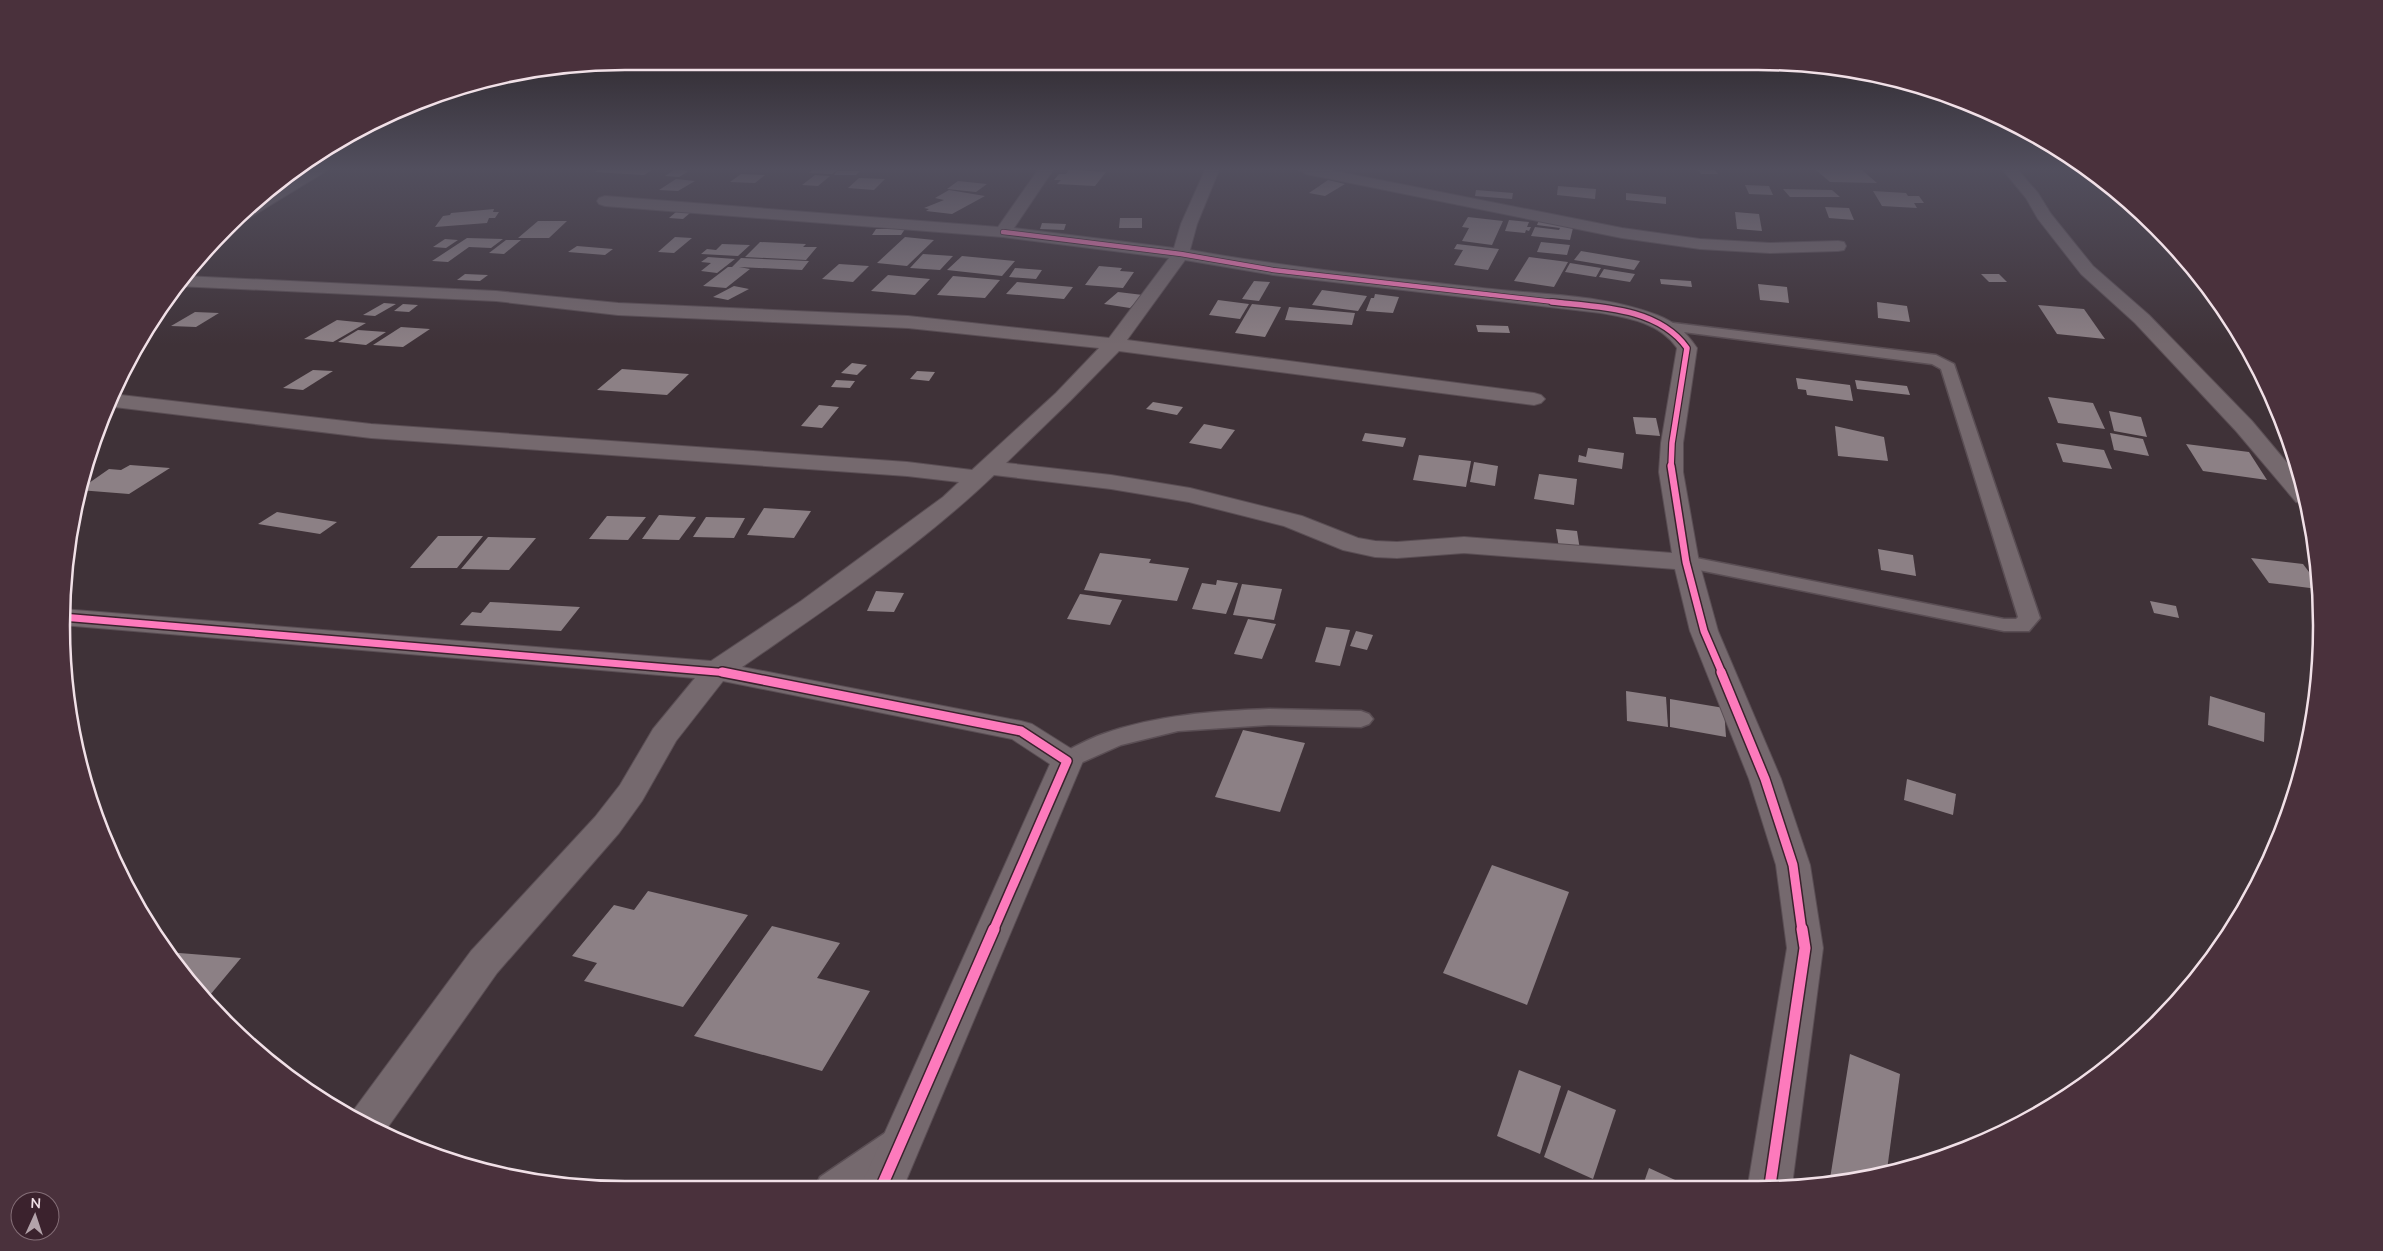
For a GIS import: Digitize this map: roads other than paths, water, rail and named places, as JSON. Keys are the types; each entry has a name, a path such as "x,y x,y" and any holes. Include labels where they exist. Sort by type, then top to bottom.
{"street":[{"path":"957,228 1003,232 1180,254 1273,270 1601,307 1633,313 1665,326 1681,337 1686,348 1672,443 1671,472 1686,562 1704,631 1765,779 1793,865 1805,948 1771,1181"},
{"path":"1003,232 1006,228"},
{"path":"370,1119 484,962 607,825 631,793 664,736 716,670 819,602 952,502 984,473 1063,398 1114,344 1180,254 1188,228"},
{"path":"1599,228 1700,244 1770,248 1838,246"},
{"path":"2054,228 2087,270 2142,319 2244,426 2295,486"},
{"path":"190,281 496,296 618,309 684,313 908,322 1114,344 1534,399"},
{"path":"117,401 371,431 1111,482 1190,495 1293,521 1352,545 1375,549 1397,550 1464,545 1686,562"},
{"path":"70,618 716,670 1021,731 1067,761 884,1181"}],"lane":[{"path":"1665,326 1936,360 1948,367 2029,618 2021,626 2004,625 1686,562"},
{"path":"1067,761 1118,737 1194,722 1265,716 1361,718"},
{"path":"842,1181 902,1140"}]}
